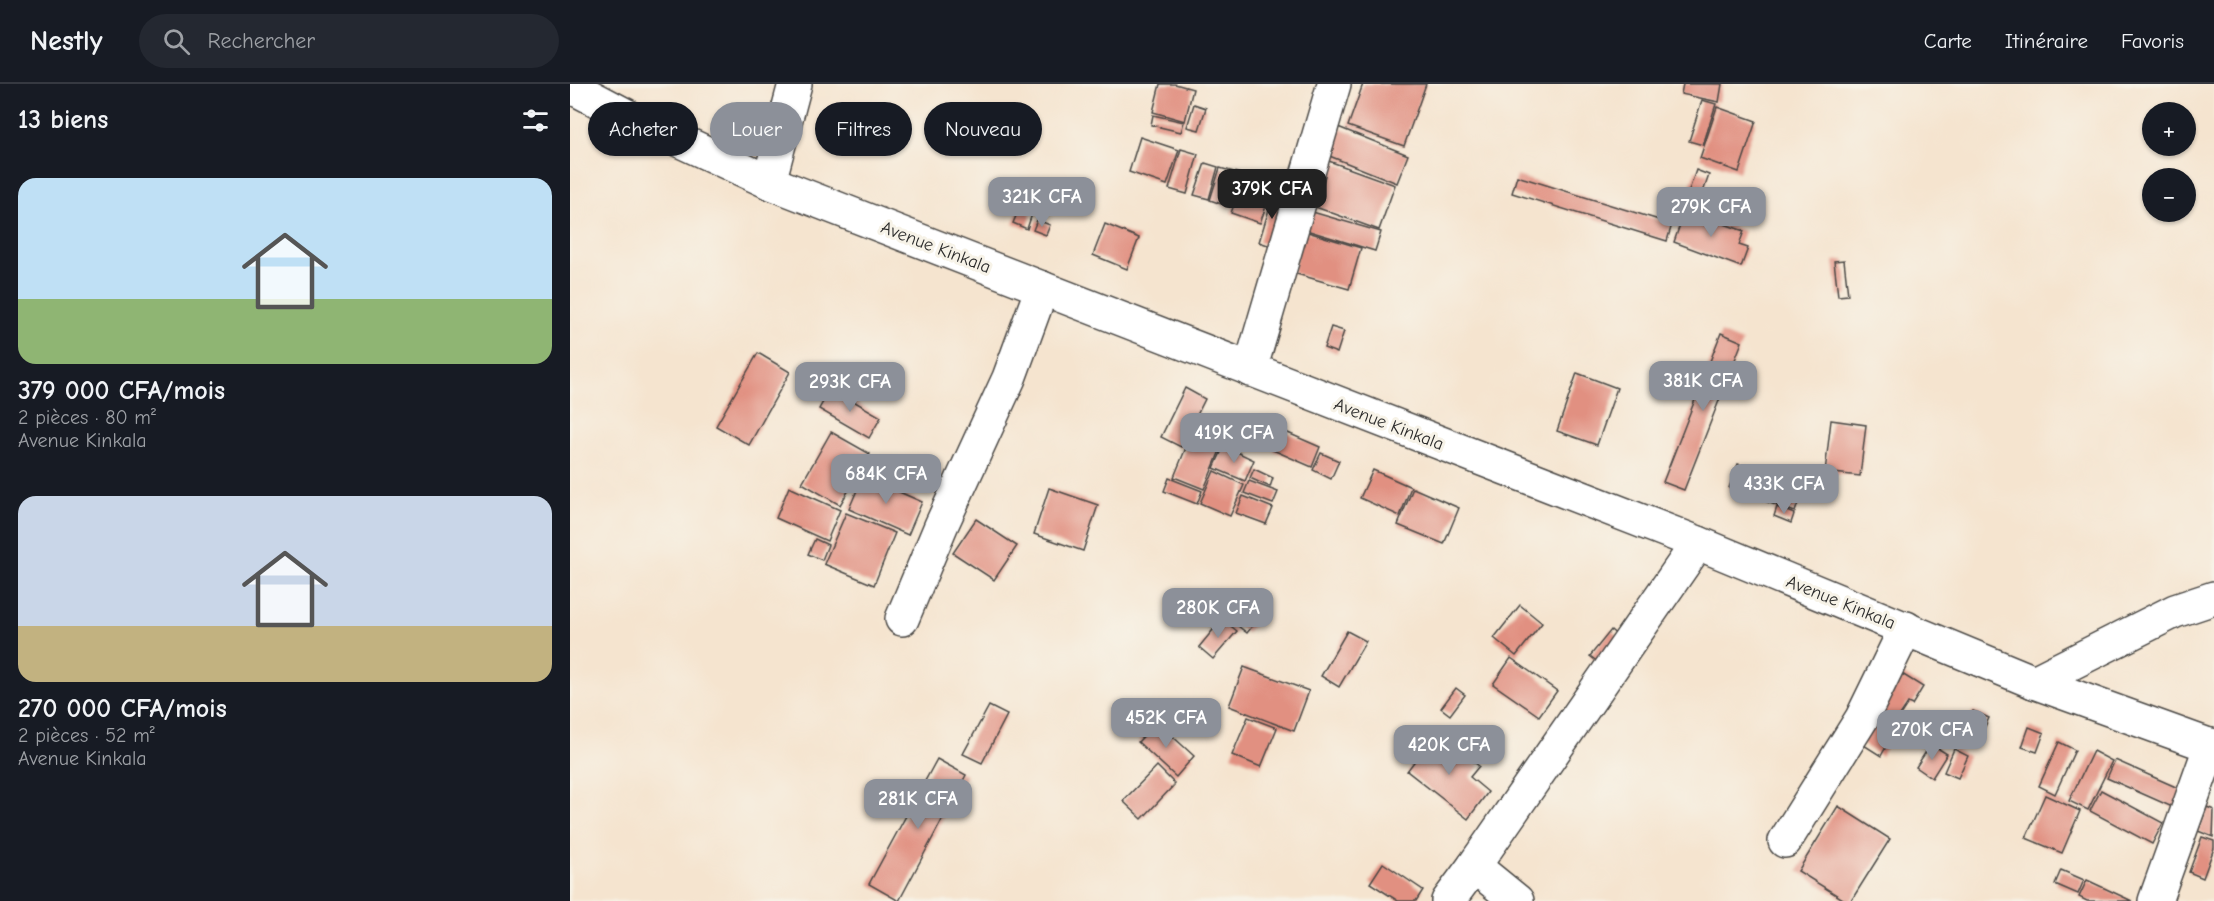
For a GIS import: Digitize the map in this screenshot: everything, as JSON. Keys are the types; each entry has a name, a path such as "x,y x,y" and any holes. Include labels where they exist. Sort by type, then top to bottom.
{"street":[{"path":"769,182 795,84"},
{"path":"1250,370 1334,84"},
{"name":"Avenue Kinkala","path":"570,86 629,117 769,182 1698,543 2034,682 2212,746"},
{"path":"902,619 941,526 1009,378 1042,288"},
{"path":"1448,901 1698,543"},
{"path":"2034,682 2175,611 2214,598"},
{"path":"1785,841 1862,718 1906,628"},
{"path":"2155,901 2212,746"},
{"path":"1474,866 1517,901"}],"building":[{"path":"1160,84 1175,84 1193,89 1185,121 1153,112"},
{"path":"1363,84 1426,84 1404,146 1348,126"},
{"path":"1683,84 1722,84 1719,102 1681,94"},
{"path":"1702,100 1716,104 1703,145 1689,141"},
{"path":"1194,104 1206,108 1199,130 1187,127"},
{"path":"1717,107 1756,121 1739,172 1700,158"},
{"path":"1153,115 1184,122 1181,132 1151,125"},
{"path":"1338,127 1408,155 1397,183 1327,155"},
{"path":"1140,137 1179,150 1167,185 1129,172"},
{"path":"1181,149 1198,154 1187,194 1169,189"},
{"path":"1326,160 1395,185 1379,230 1310,205"},
{"path":"1205,163 1218,167 1209,199 1194,195"},
{"path":"1220,168 1241,174 1230,207 1210,200"},
{"path":"1696,170 1709,175 1700,201 1687,196"},
{"path":"1517,176 1672,224 1667,241 1512,193"},
{"path":"1244,177 1273,187 1260,223 1231,213"},
{"path":"1274,193 1286,197 1271,246 1259,242"},
{"path":"1019,209 1032,214 1027,229 1013,223"},
{"path":"1685,210 1744,231 1739,245 1748,248 1741,267 1674,242"},
{"path":"1309,211 1381,232 1375,251 1303,229"},
{"path":"1037,220 1050,225 1046,235 1033,230"},
{"path":"1105,224 1139,238 1127,269 1093,255"},
{"path":"1301,230 1361,248 1349,289 1293,273"},
{"path":"1844,260 1848,295 1838,296 1834,261"},
{"path":"1331,327 1344,331 1337,353 1324,348"},
{"path":"1721,333 1742,342 1684,490 1663,482"},
{"path":"758,353 790,372 749,445 716,426"},
{"path":"1577,373 1617,388 1597,445 1557,431"},
{"path":"831,388 881,417 869,438 819,409"},
{"path":"1185,388 1205,399 1181,447 1161,437"},
{"path":"1831,420 1866,425 1860,476 1825,472"},
{"path":"1194,428 1224,441 1204,489 1174,477"},
{"path":"1281,430 1320,447 1312,467 1273,450"},
{"path":"831,432 870,454 840,505 802,483"},
{"path":"1224,446 1254,460 1245,481 1214,468"},
{"path":"1321,453 1339,461 1331,479 1313,470"},
{"path":"1738,464 1803,488 1795,512 1729,488"},
{"path":"1254,469 1273,478 1270,487 1250,478"},
{"path":"1373,470 1411,487 1400,516 1360,498"},
{"path":"1214,471 1244,485 1230,516 1200,503"},
{"path":"863,476 922,502 908,535 849,509"},
{"path":"1169,478 1202,491 1197,504 1164,491"},
{"path":"1249,481 1278,492 1273,504 1244,493"},
{"path":"789,487 840,510 827,541 776,518"},
{"path":"1049,488 1098,505 1083,551 1034,534"},
{"path":"1413,488 1459,508 1444,544 1398,525"},
{"path":"1243,496 1273,508 1266,524 1236,513"},
{"path":"1777,507 1794,514 1791,523 1774,516"},
{"path":"846,513 895,533 874,585 824,564"},
{"path":"976,519 1017,546 994,580 953,553"},
{"path":"815,539 828,545 822,560 808,554"},
{"path":"1248,603 1262,614 1247,633 1233,622"},
{"path":"1520,605 1542,623 1516,656 1494,638"},
{"path":"1222,619 1237,631 1213,659 1199,647"},
{"path":"1611,630 1622,640 1602,665 1590,656"},
{"path":"1347,631 1366,641 1339,687 1321,676"},
{"path":"1511,658 1557,691 1539,716 1493,684"},
{"path":"1244,667 1309,691 1294,731 1229,706"},
{"path":"1902,674 1923,687 1912,705 1908,703 1882,742 1887,745 1881,756 1859,742"},
{"path":"1456,688 1465,695 1450,715 1441,708"},
{"path":"989,706 1007,715 982,763 963,754"},
{"path":"1973,711 1989,718 1982,733 1966,725"},
{"path":"1248,717 1277,728 1261,767 1232,755"},
{"path":"1157,722 1194,756 1176,777 1138,742"},
{"path":"2029,727 2044,733 2037,752 2022,747"},
{"path":"1436,733 1479,766 1470,777 1488,792 1468,819 1407,771"},
{"path":"2059,742 2075,750 2055,794 2039,786"},
{"path":"1931,744 1947,754 1932,778 1916,767"},
{"path":"1954,749 1968,756 1958,778 1944,772"},
{"path":"2093,751 2112,761 2088,810 2069,801"},
{"path":"937,759 966,775 899,901 869,884"},
{"path":"2115,760 2187,792 2179,810 2107,778"},
{"path":"1157,766 1175,784 1142,819 1123,801"},
{"path":"2101,790 2163,823 2152,844 2090,811"},
{"path":"2045,795 2080,811 2062,853 2026,838"},
{"path":"1838,806 1890,839 1851,901 1846,901 1798,871"},
{"path":"2207,807 2214,810 2213,837 2198,831"},
{"path":"2202,837 2214,841 2214,848 2203,878 2189,872"},
{"path":"1383,863 1423,890 1416,901 1398,901 1370,883"},
{"path":"2061,870 2084,880 2078,894 2055,884"},
{"path":"2087,880 2132,901 2087,901 2079,897"}]}
